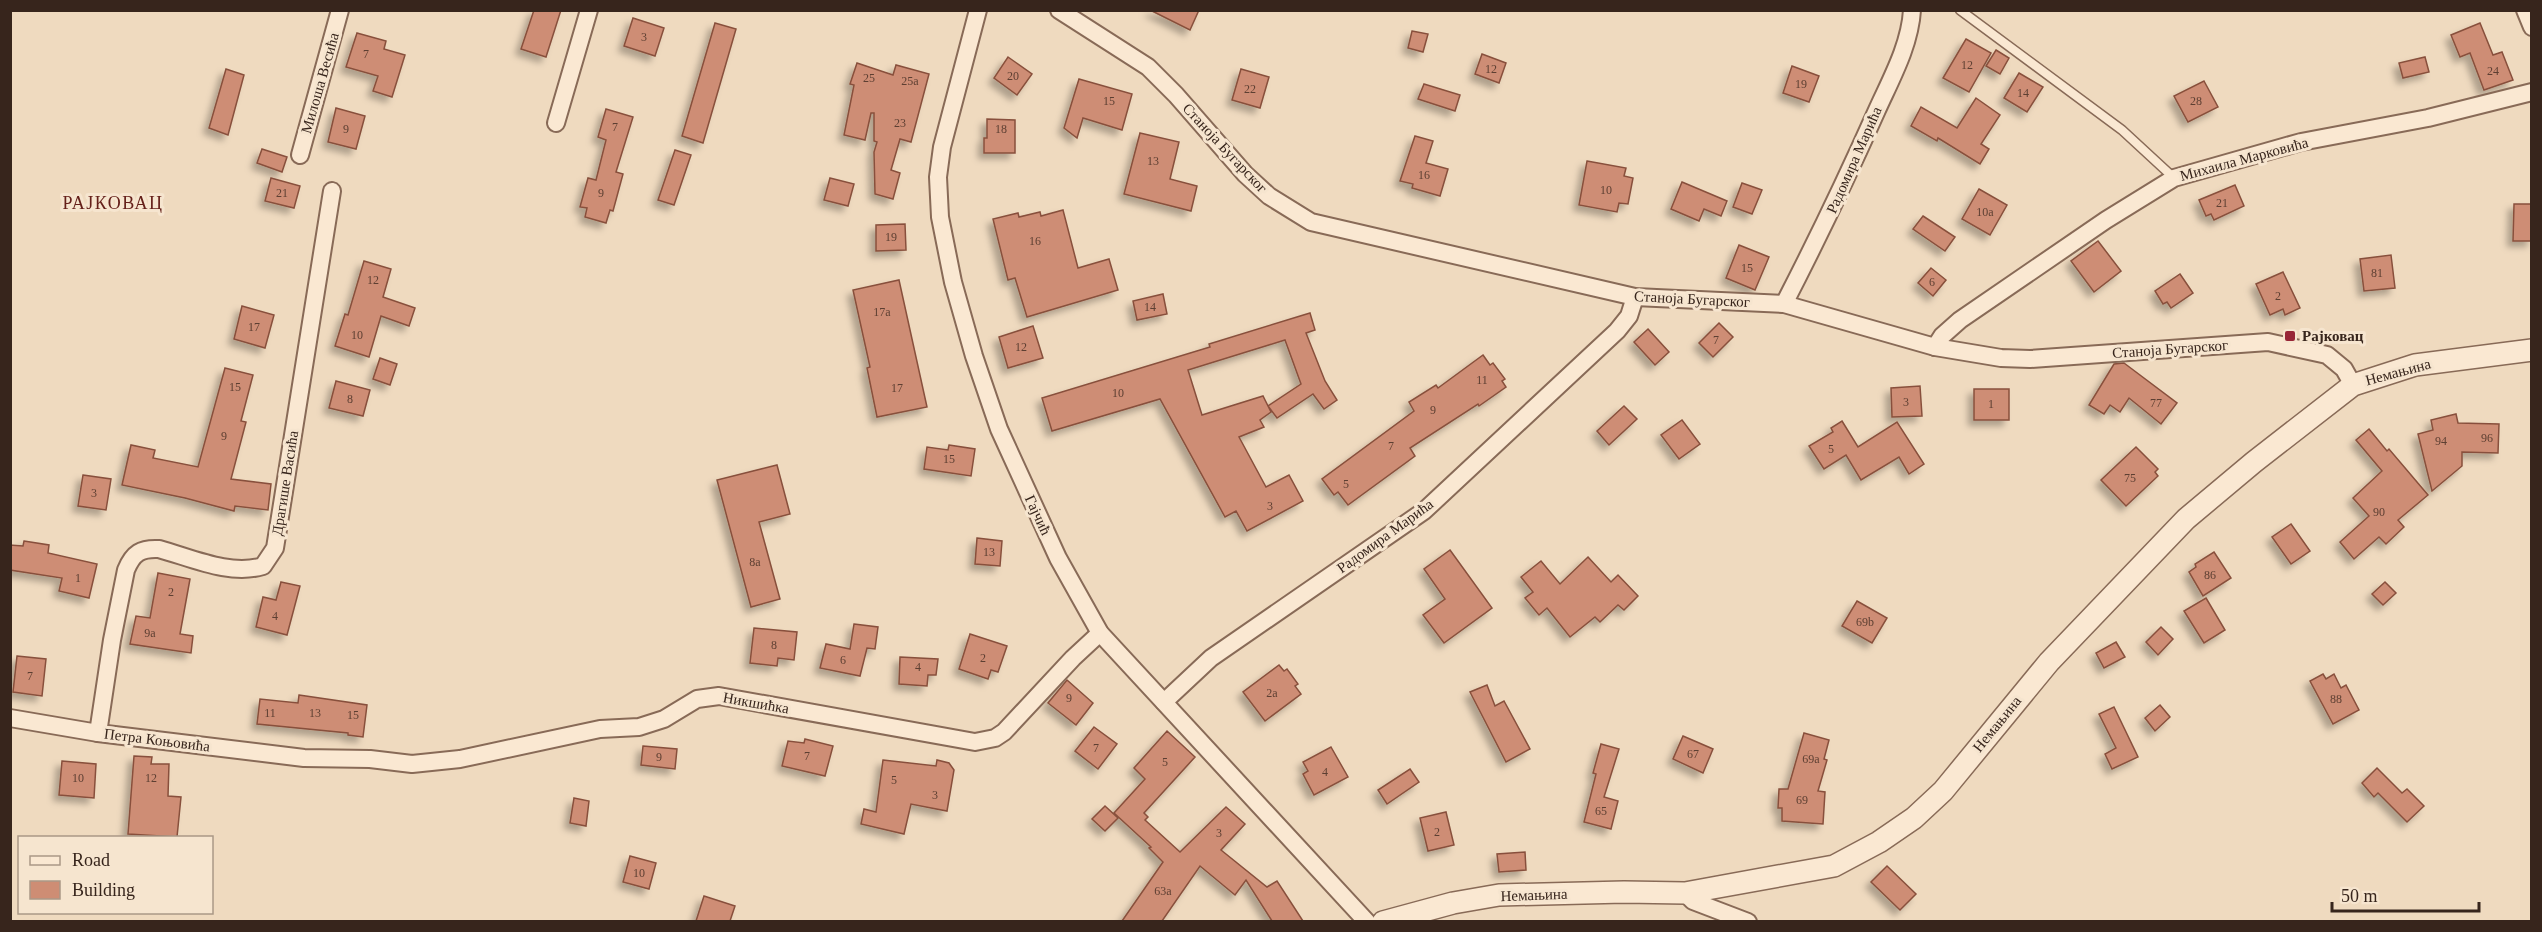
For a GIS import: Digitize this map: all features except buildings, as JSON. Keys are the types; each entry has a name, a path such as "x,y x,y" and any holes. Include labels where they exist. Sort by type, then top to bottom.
{"street":[{"name":"Милоша Весића","path":"300,155 340,10"},
{"path":"556,123 589,10"},
{"name":"Гајчић","path":"978,10 942,147 938,177 940,217 953,282 999,429 1058,558 1100,633 1367,921"},
{"name":"Станоја Бугарског","path":"1059,10 1148,67 1176,95 1245,174 1269,196 1311,222 1635,297 1784,303 1935,348 2001,358 2030,359 2268,342 2326,355 2344,369 2353,385"},
{"name":"Радомира Марића","path":"1784,303 1836,202 1895,69 1908,32 1911,10"},
{"path":"2525,10 2532,27"},
{"name":"Михаила Марковића","path":"1935,348 1942,336 1978,307 2106,220 2174,178 2301,142 2428,118 2532,92"},
{"name":"Драгише Васића","path":"98,733 112,640 126,570 131,559 138,552 148,548 236,570 251,570 263,566 275,548 332,191"},
{"name":"Радомира Марића","path":"1164,702 1211,658 1424,511 1611,337 1629,316 1635,297"},
{"name":"Немањина","path":"1383,921 1453,903 1499,895 1685,893 1834,866 1879,842 1914,818 1943,791 2049,662 2186,519 2254,462 2353,385 2415,365 2532,350"},
{"name":"Никшићка","path":"304,758 370,759 412,764 460,759 600,729 652,724 697,699 719,696 975,742 985,741 1004,732 1073,658 1100,633"},
{"name":"Петра Коњовића","path":"10,718 98,733 304,758"},
{"path":"1685,893 1693,901 1748,921"}],"lane":[{"path":"1960,10 2122,130 2174,178"}],"place":[{"name":"Рајковац","path":"2290,336"}],"district":[{"name":"РАЈКОВАЦ","path":"113,203"}]}
